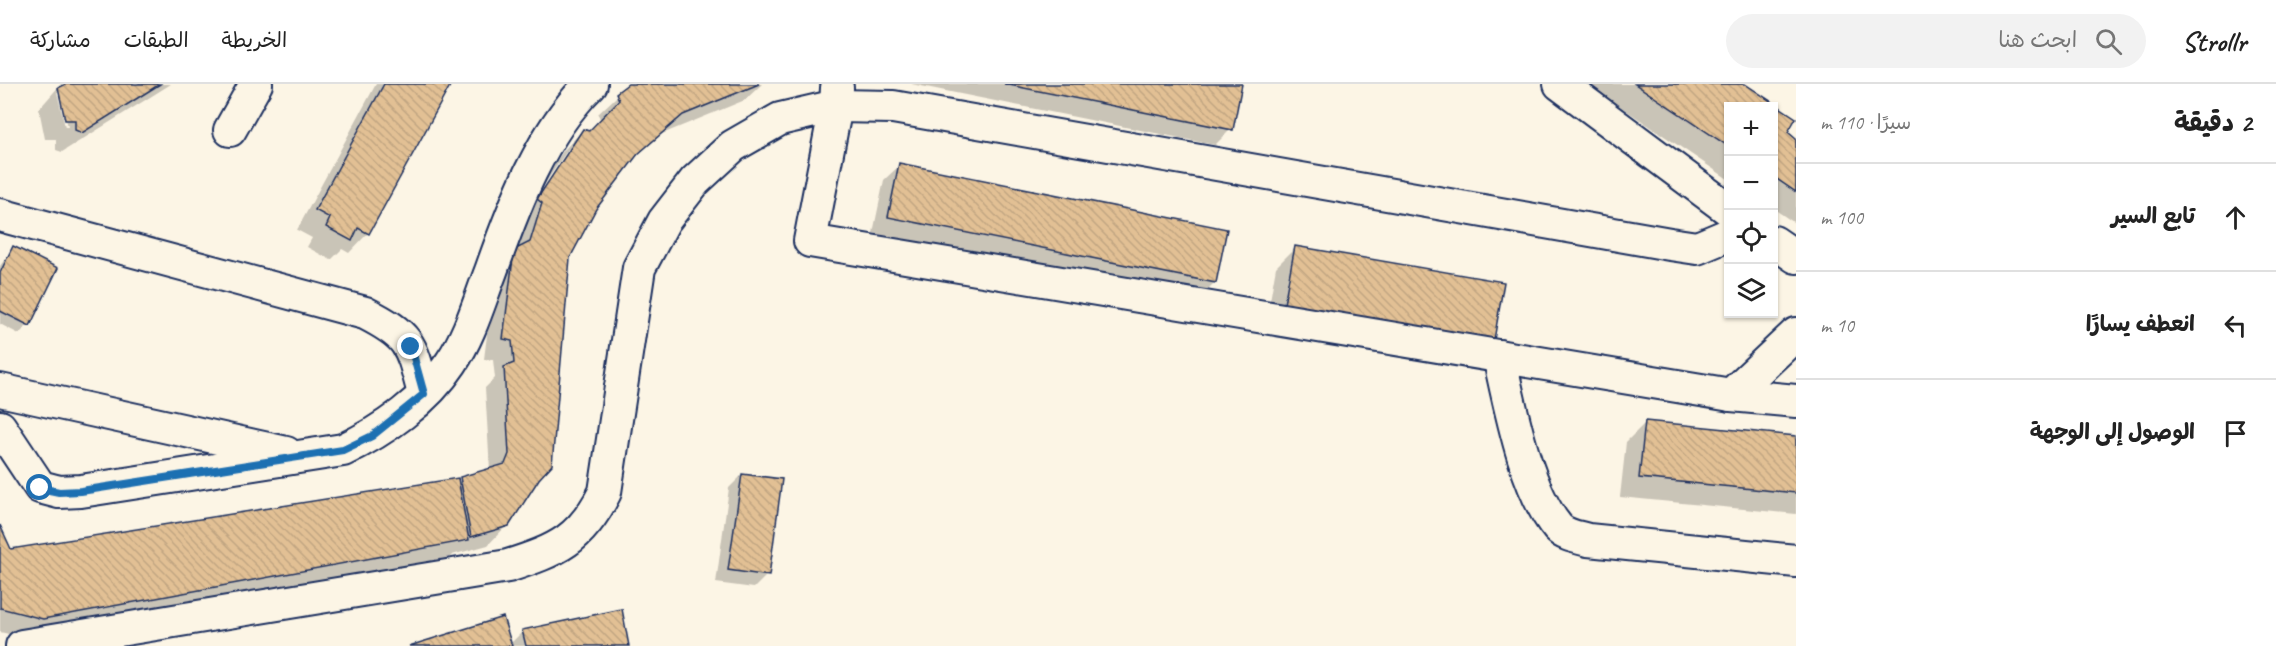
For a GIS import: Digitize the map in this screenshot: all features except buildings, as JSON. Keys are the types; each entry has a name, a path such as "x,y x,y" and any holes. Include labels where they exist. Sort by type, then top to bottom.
{"street":[{"path":"230,130 256,84"},
{"path":"0,427 40,488 59,492 81,491 343,450 372,436 424,394 451,364 469,331 512,211 542,151 574,101 591,84"},
{"path":"1560,84 1724,206"},
{"path":"837,95 810,241 1731,395 1796,401"},
{"path":"22,646 508,566 541,555 570,540 593,517 605,492 639,268 664,221 695,181 733,146 780,119 837,95 893,107 1670,244 1697,248 1724,237"},
{"path":"0,215 365,313 393,327 411,347 424,394"},
{"path":"1778,245 1796,257"},
{"path":"1731,395 1796,334"},
{"path":"1499,356 1520,445 1543,503 1559,528 1567,535 1588,540 1796,561"},
{"path":"0,390 304,456"}],"route":[{"path":"40,488 59,492 81,491 343,450 372,436 391,423 424,394 411,347"}]}
